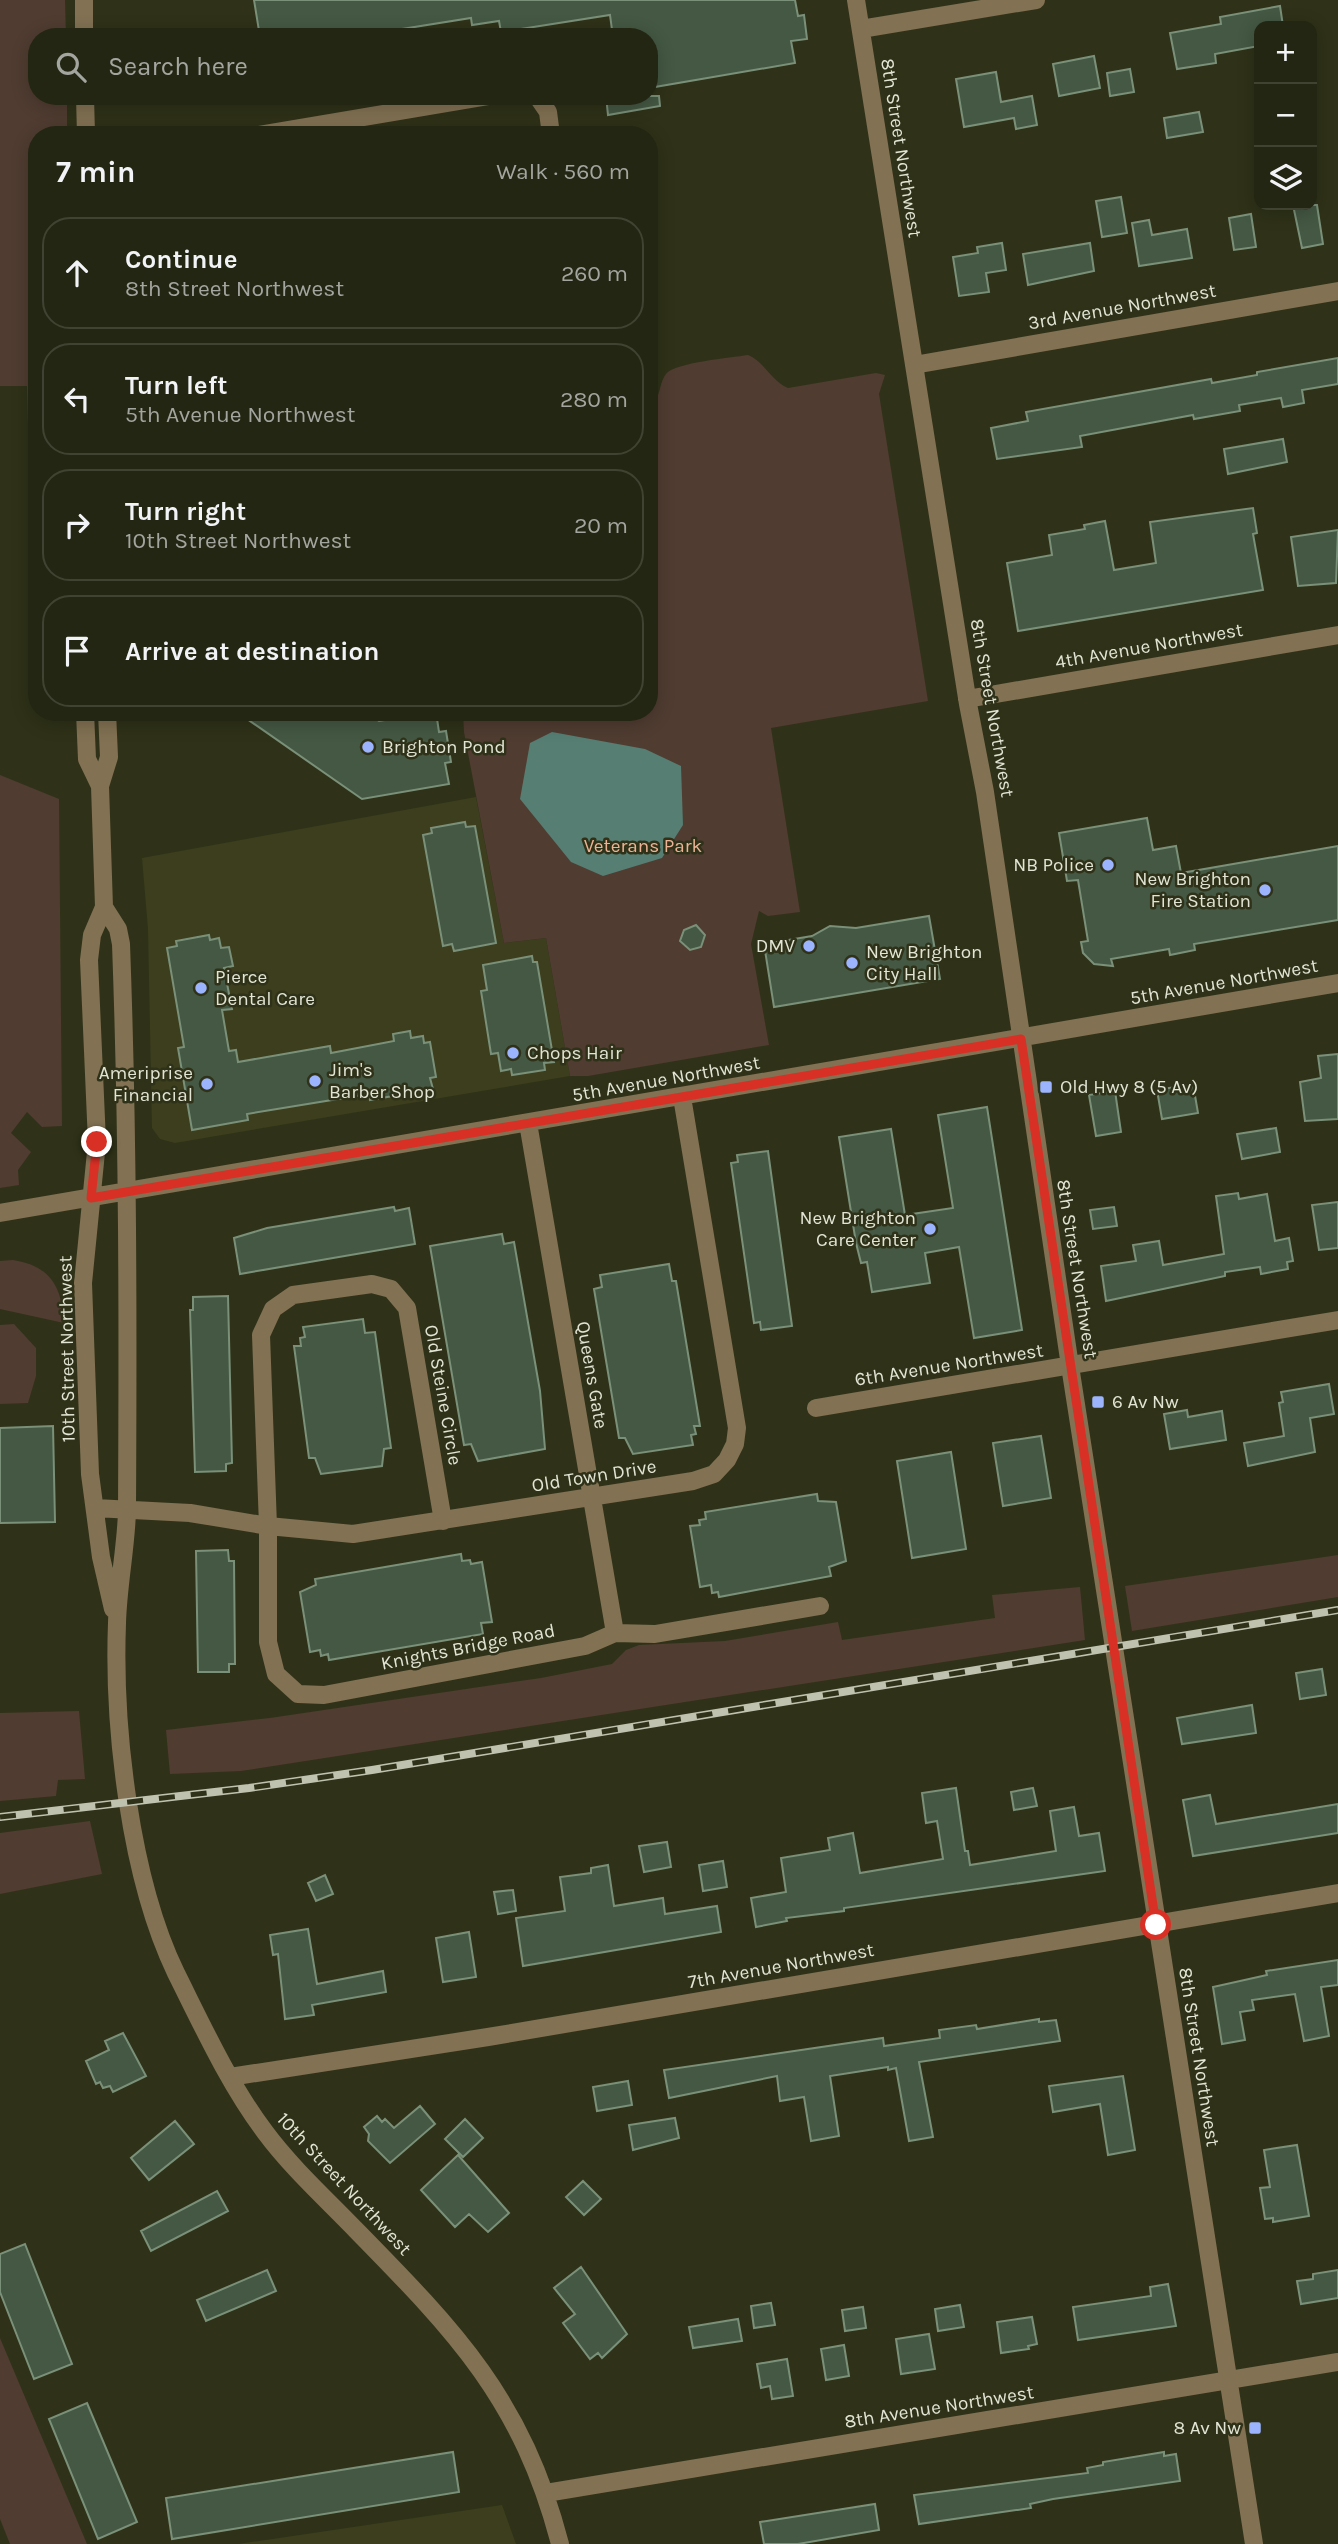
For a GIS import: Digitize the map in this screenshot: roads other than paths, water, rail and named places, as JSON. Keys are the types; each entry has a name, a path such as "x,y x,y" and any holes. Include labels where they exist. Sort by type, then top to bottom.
{"street":[{"path":"84,0 84,28"},
{"name":"8th Street Northwest","path":"856,0 967,699 985,792 1070,1366 1254,2544"},
{"path":"860,30 1036,0"},
{"path":"85,105 86,126"},
{"path":"311,126 436,105"},
{"path":"543,105 548,112 550,126"},
{"name":"3rd Avenue Northwest","path":"914,365 1338,291"},
{"name":"4th Avenue Northwest","path":"967,699 1338,635"},
{"name":"10th Street Northwest","path":"85,721 87,759 100,786"},
{"name":"10th Street Northwest","path":"107,721 109,757 100,786 104,906 92,935 89,960 97,1142 83,1283 90,1474 101,1557 117,1622"},
{"name":"10th Street Northwest","path":"104,906 118,929 121,944 127,1146 127,1509 117,1622 121,1733 128,1803 149,1897 173,1967 230,2077 265,2133 431,2306 470,2352 509,2412 546,2493 560,2544"},
{"name":"5th Avenue Northwest","path":"0,1213 1338,983"},
{"name":"Old Town Drive","path":"95,1508 190,1513 268,1526 353,1534 592,1498 693,1481 714,1474 727,1460 735,1444 737,1428 682,1097"},
{"name":"Queens Gate","path":"528,1124 615,1633"},
{"name":"Old Steine Circle","path":"268,1526 261,1335 266,1321 273,1309 293,1295 372,1284 391,1289 407,1308 443,1521"},
{"name":"6th Avenue Northwest","path":"816,1408 1338,1320"},
{"name":"Knights Bridge Road","path":"268,1526 268,1642 276,1674 298,1694 324,1695 585,1646 615,1633 655,1634 820,1606"},
{"name":"7th Avenue Northwest","path":"230,2077 1338,1893"},
{"name":"8th Avenue Northwest","path":"546,2493 1338,2362"}],"water":[{"path":"552,732 645,749 681,766 683,825 662,858 603,876 571,862 520,799 530,743"}],"railway":[{"path":"0,1817 249,1788 372,1770 1338,1610"}],"place":[{"name":"Brighton Pond","path":"368,747"},
{"name":"NB Police","path":"1108,865"},
{"name":"New Brighton Fire Station","path":"1265,890"},
{"name":"DMV","path":"809,946"},
{"name":"New Brighton City Hall","path":"852,963"},
{"name":"Pierce Dental Care","path":"201,988"},
{"name":"Chops Hair","path":"513,1053"},
{"name":"Jim's Barber Shop","path":"315,1081"},
{"name":"Ameriprise Financial","path":"207,1084"},
{"name":"Old Hwy 8 (5 Av)","path":"1046,1087"},
{"name":"New Brighton Care Center","path":"930,1229"},
{"name":"6 Av Nw","path":"1098,1402"},
{"name":"8 Av Nw","path":"1255,2428"}],"park label":[{"name":"Veterans Park","path":"643,846"}]}
